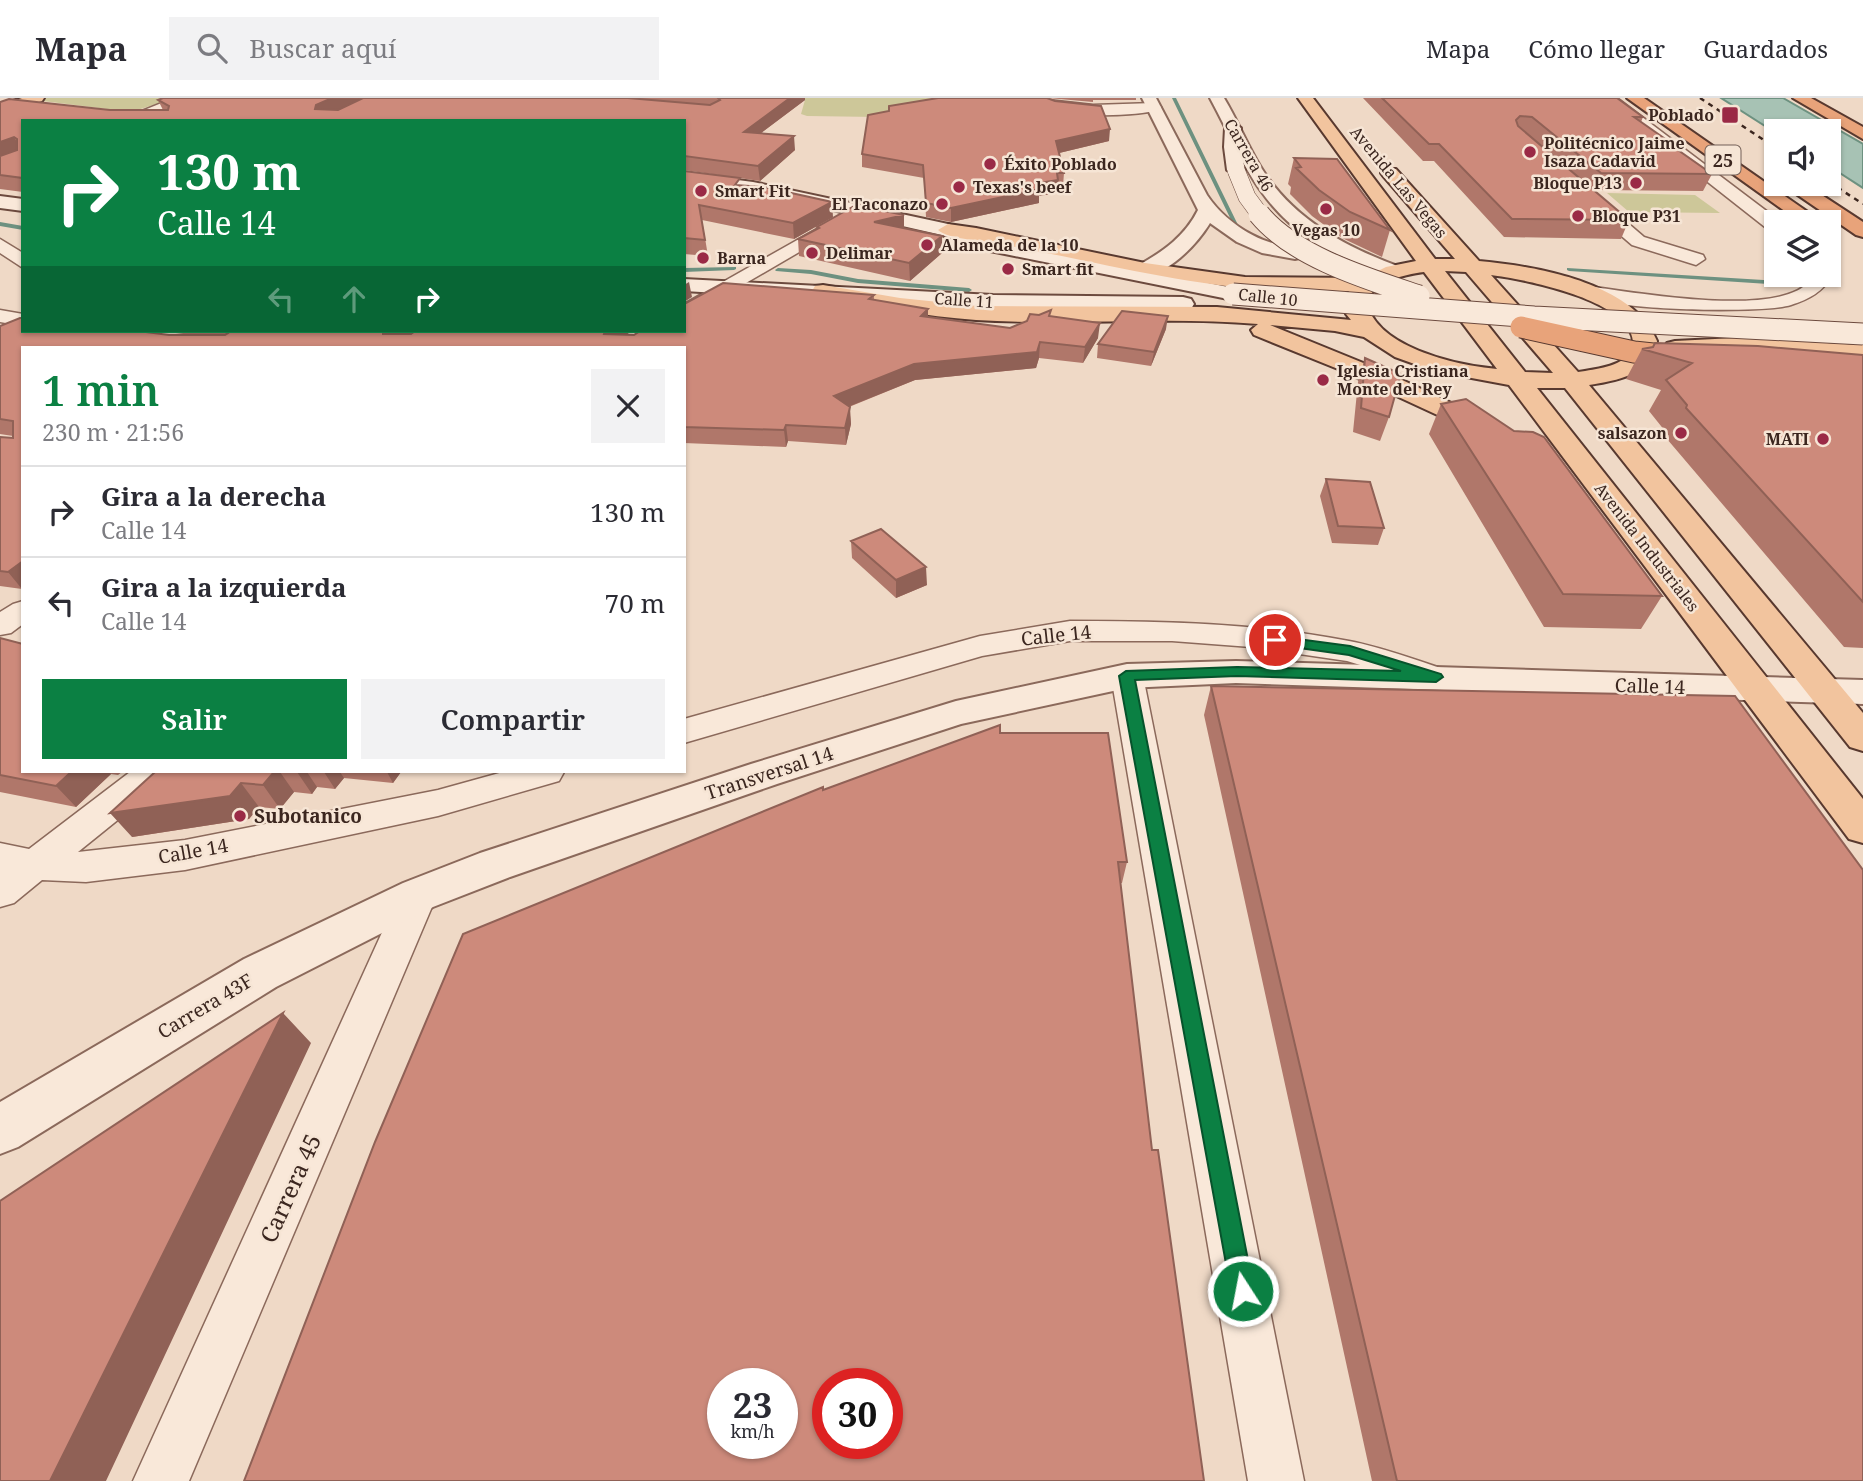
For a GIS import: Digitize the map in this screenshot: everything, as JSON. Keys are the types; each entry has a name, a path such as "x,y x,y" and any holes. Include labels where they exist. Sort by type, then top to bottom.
{"highway":[{"name":"25","path":"1634,98 1795,210"},
{"path":"1800,98 1863,134"},
{"path":"1819,98 1863,122"},
{"path":"1812,196 1863,231"},
{"path":"1521,327 1665,356 1863,371"}],"main road":[{"path":"5,103 37,98"},
{"name":"Carrera 46","path":"1217,98 1253,169 1275,200 1320,238 1355,258 1393,271"},
{"name":"Avenida Las Vegas","path":"1305,98 1430,266"},
{"path":"5,103 55,109"},
{"path":"1152,103 1207,211 1243,238 1274,251 1310,252 1321,247 1320,238"},
{"path":"108,115 129,119"},
{"path":"1233,128 1232,146 1236,170 1249,200 1261,216 1307,250 1382,283 1482,313"},
{"name":"Avenida Las Vegas","path":"1381,162 1469,265"},
{"name":"Calle 10","path":"686,178 753,187 859,209 948,230 998,247 1160,281 1239,301 1521,327 1863,346"},
{"path":"0,202 21,205"},
{"path":"1146,269 1181,247 1199,229 1207,211"},
{"path":"1429,219 1460,239 1538,276 1598,297 1691,317 1863,328"},
{"path":"948,230 999,235 1146,269 1227,282 1271,285 1365,284 1393,271 1469,265 1538,276"},
{"path":"1469,265 1573,382 1863,738"},
{"name":"Avenida Industriales","path":"1430,266 1506,395 1566,461 1614,505 1863,828"},
{"path":"1365,284 1355,298 1357,314 1373,332 1394,346 1506,395 1608,376 1662,350 1722,345 1863,352"},
{"name":"Calle 11","path":"686,285 993,302 1239,301"},
{"path":"1270,318 1281,311 1285,302 1282,294 1271,285"},
{"path":"823,291 900,305 976,313 1217,314 1335,324 1373,332"},
{"path":"1598,297 1627,314 1640,328 1646,342 1637,360"},
{"name":"Calle 10","path":"1239,301 1863,334"},
{"path":"1217,314 1335,358 1420,396 1507,441"},
{"path":"1637,360 1736,368"},
{"name":"Calle 14","path":"1126,676 1237,672 1863,692"},
{"name":"Transversal 14","path":"418,895 495,865 764,774 956,713 1126,676"},
{"name":"Carrera 43F","path":"0,1130 260,973 418,895"}],"street":[{"path":"129,119 187,98"},
{"path":"1037,98 1046,104 1072,107 1152,103"},
{"path":"1608,98 1764,219"},
{"path":"1578,190 1638,241 1696,259"},
{"path":"686,312 859,209"},
{"path":"1598,297 1688,305 1749,305 1790,299 1816,287"},
{"path":"0,316 21,320"},
{"path":"0,337 21,327"},
{"name":"Calle 14","path":"686,730 979,646 1070,631 1172,631 1251,637 1350,651 1436,677"},
{"path":"1126,676 1258,1372 1276,1481"},
{"path":"0,892 153,773"},
{"name":"Calle 14","path":"0,858 86,867 185,855 438,803 543,773"},
{"name":"Carrera 45","path":"161,1481 418,895"}],"shaded area":[{"path":"46,98 175,98 131,112 43,101"},
{"path":"801,98 977,98 894,107 877,117 807,116 801,114 805,100"},
{"path":"1721,98 1783,98 1820,119 1764,119 1764,125"},
{"path":"1841,131 1863,144 1863,188 1841,174"},
{"path":"1607,193 1695,195 1720,213 1629,212"}],"building":[{"path":"332,98 316,105 315,109 338,110 363,98 628,98 710,105 720,100 718,98 790,98 744,132 794,136 758,166 686,156 686,119 21,119 21,178 0,175 0,156 17,150 17,139 14,137 0,142 0,102 9,99 110,110 168,110 169,106 158,100"},
{"name":"Éxito Poblado","path":"938,98 1047,98 1101,106 1110,129 1056,141 1064,173 1057,173 1058,180 1039,183 1040,189 951,208 926,203 923,165 862,154 868,115 889,111 889,106"},
{"path":"1382,98 1617,98 1643,117 1634,117 1712,174 1601,173 1532,117 1520,116 1516,120 1518,126 1629,220 1512,219 1439,144 1429,144"},
{"path":"1294,158 1337,159 1390,230 1350,212 1319,190 1296,168 1301,167"},
{"path":"686,171 740,178 735,185 764,187 832,202 793,223 699,205 705,240 686,238"},
{"path":"856,205 904,215 874,222 942,236 909,263 798,239"},
{"path":"723,283 874,295 869,299 928,309 921,316 1010,328 1027,321 1030,314 1039,315 1051,310 1049,316 1100,323 1085,347 1040,342 1037,352 914,364 834,396 850,407 845,428 786,425 784,430 686,427 686,346 21,346 21,562 8,572 0,571 0,437 13,438 13,421 0,419 0,326 20,318 21,333 634,335 686,333 686,303"},
{"path":"1122,311 1168,316 1154,352 1098,344"},
{"path":"1655,343 1758,346 1863,355 1863,602 1686,408 1687,405 1666,380 1692,363 1642,349 1653,347"},
{"path":"1365,358 1401,374 1389,417 1361,408"},
{"path":"1466,399 1514,431 1533,432 1544,437 1662,596 1563,594 1441,404"},
{"path":"1326,479 1370,482 1384,528 1338,526"},
{"path":"881,529 926,567 896,580 851,541"},
{"path":"0,638 21,643 21,773 70,773 56,786 0,775"},
{"path":"1211,686 1735,696 1863,870 1863,1481 1397,1481"},
{"path":"1000,725 1000,733 1108,733 1127,862 1118,862 1152,1150 1158,1150 1204,1481 244,1481 375,1142 463,934 823,787 823,790"},
{"path":"154,773 273,773 263,785 241,783 230,796 110,813"},
{"path":"283,1013 50,1481 0,1481 0,1201"}],"waterway":[{"path":"1174,98 1236,224"},
{"path":"0,224 21,228"},
{"path":"686,270 734,268"},
{"path":"1569,269 1764,282"},
{"path":"778,270 811,272 858,281 969,290"}],"railway":[{"path":"1700,98 1764,140"},
{"path":"1841,190 1863,204"}],"place":[{"name":"Poblado","path":"1730,115"},
{"name":"Politécnico Jaime Isaza Cadavid","path":"1530,152"},
{"name":"Éxito Poblado","path":"990,164"},
{"name":"Bloque P13","path":"1636,183"},
{"name":"Texas's beef","path":"959,187"},
{"name":"Smart Fit","path":"701,191"},
{"name":"El Taconazo","path":"942,204"},
{"name":"Vegas 10","path":"1326,209"},
{"name":"Bloque P31","path":"1578,216"},
{"name":"Alameda de la 10","path":"927,245"},
{"name":"Delimar","path":"812,253"},
{"name":"Barna","path":"703,258"},
{"name":"Smart fit","path":"1008,269"},
{"name":"Iglesia Cristiana Monte del Rey","path":"1323,380"},
{"name":"salsazon","path":"1681,433"},
{"name":"MATI","path":"1823,439"},
{"name":"Subotanico","path":"240,816"}],"route":[{"path":"1243,1291 1137,722 1126,676 1237,672 1436,677 1350,651 1275,640"}]}
